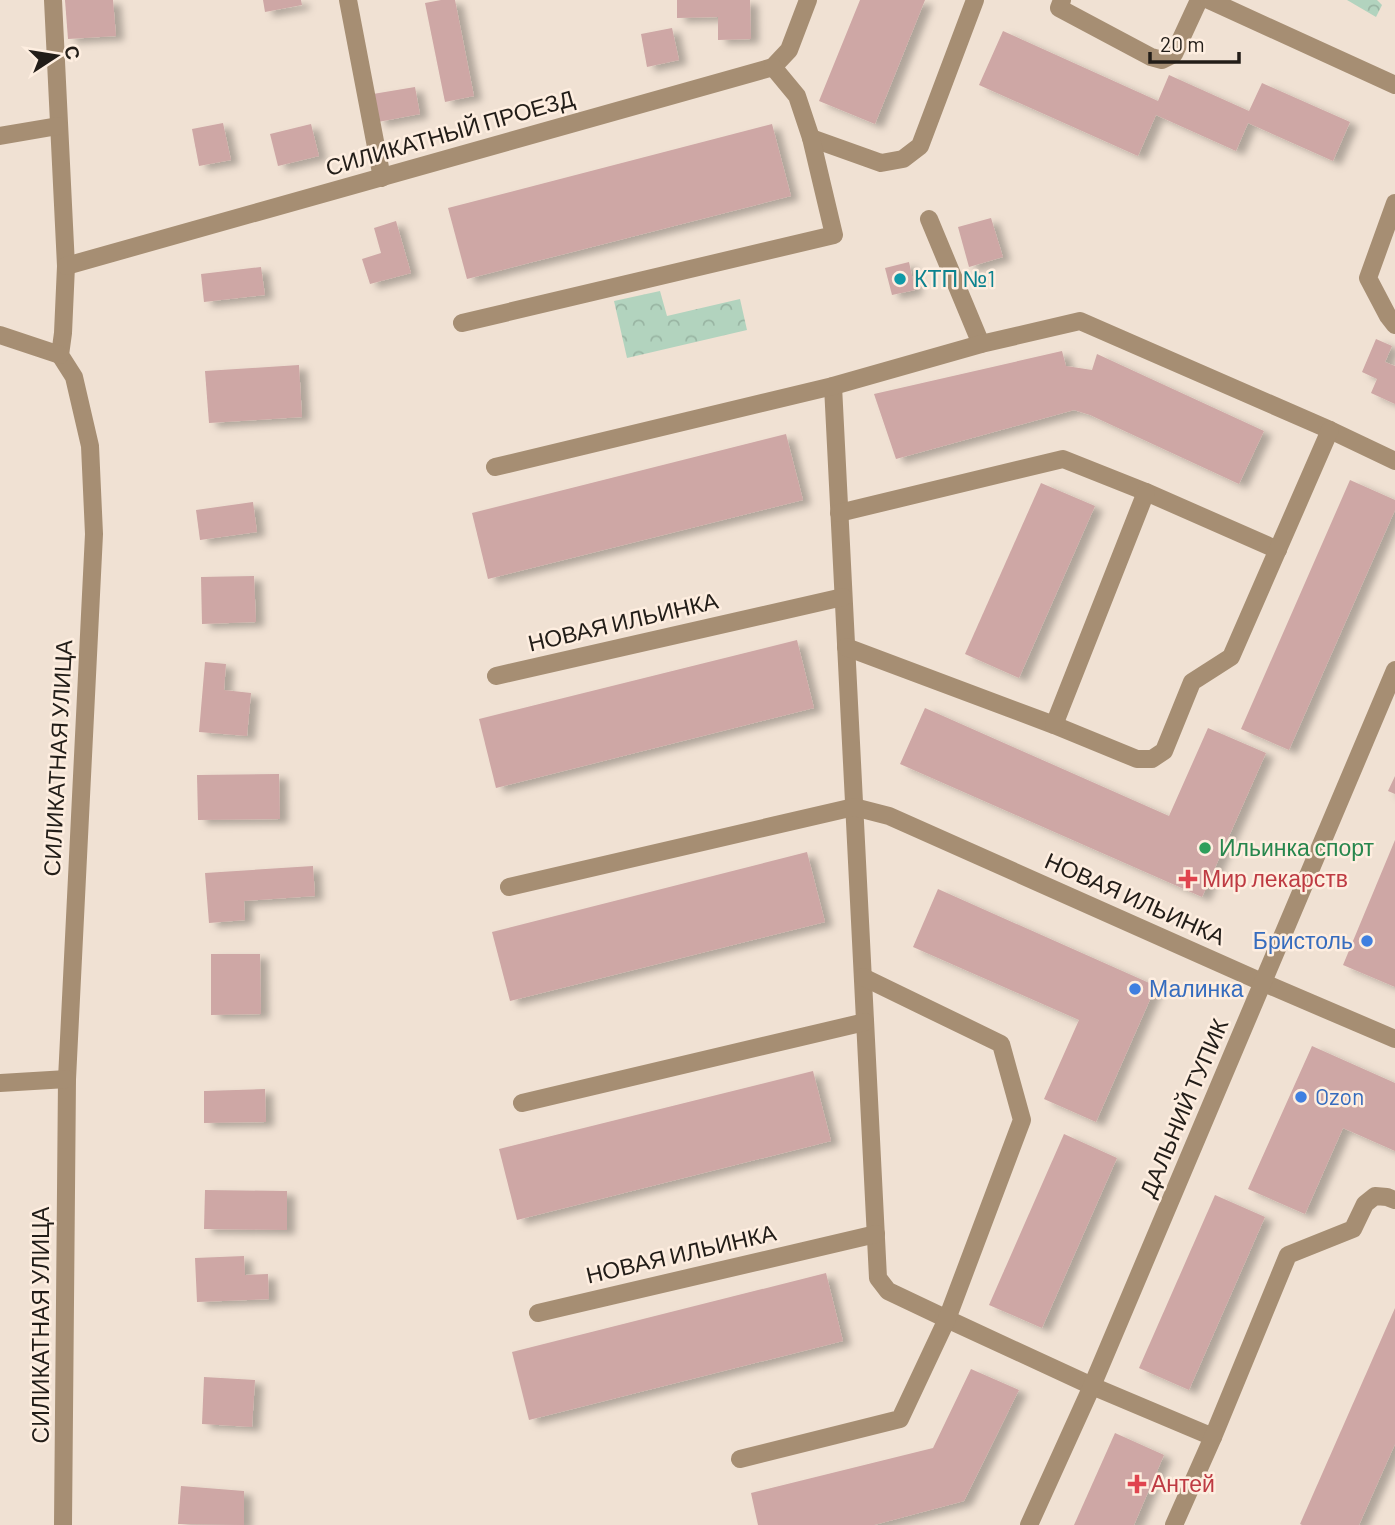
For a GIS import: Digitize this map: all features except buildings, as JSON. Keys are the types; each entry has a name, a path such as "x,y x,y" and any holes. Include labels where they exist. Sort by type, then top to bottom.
{"street":[{"path":"0,335 60,355 66,266 53,0"},
{"path":"348,0 382,178"},
{"path":"463,323 834,235 811,138 797,96 773,67 789,50 808,0"},
{"path":"811,138 881,163 903,159 920,146 975,0"},
{"path":"1062,0 1059,8 1151,57 1162,60 1174,54 1199,0"},
{"path":"1209,0 1395,85"},
{"name":"СИЛИКАТНЫЙ ПРОЕЗД","path":"66,266 773,67"},
{"path":"0,136 58,126"},
{"path":"1395,203 1368,278 1395,325"},
{"path":"929,219 981,344"},
{"path":"495,467 833,386 981,344 1080,321 1395,461"},
{"name":"СИЛИКАТНАЯ УЛИЦА","path":"60,355 74,377 90,446 94,534 67,1079 63,1525"},
{"path":"833,386 878,1278 888,1291 1092,1386 1213,1437"},
{"path":"846,647 1137,759 1152,760 1164,751 1192,682 1231,657 1330,430"},
{"path":"839,513 1063,459 1279,550"},
{"path":"1054,725 1146,492"},
{"name":"НОВАЯ ИЛЬИНКА","path":"496,676 843,597"},
{"name":"ДАЛЬНИЙ ТУПИК","path":"1029,1525 1092,1386 1395,670"},
{"name":"НОВАЯ ИЛЬИНКА","path":"509,887 854,807 889,816 1395,1039"},
{"path":"740,1459 900,1419 947,1319 1022,1120 1001,1044 863,977"},
{"path":"522,1103 865,1022"},
{"path":"0,1083 67,1079"},
{"path":"1174,1525 1288,1255 1353,1229 1365,1204 1375,1196 1387,1196 1395,1200"},
{"name":"НОВАЯ ИЛЬИНКА","path":"538,1313 876,1234"}],"green space":[{"path":"1347,0 1377,0 1382,5 1376,17"},
{"path":"660,291 667,316 740,299 747,330 627,358 614,301"}],"place":[{"name":"КТП №1","path":"900,279"},
{"name":"Ильинка спорт","path":"1205,848"},
{"name":"Мир лекарств","path":"1188,879"},
{"name":"Бристоль","path":"1367,941"},
{"name":"Малинка","path":"1135,989"},
{"name":"Ozon","path":"1301,1097"},
{"name":"Антей","path":"1137,1484"}]}
